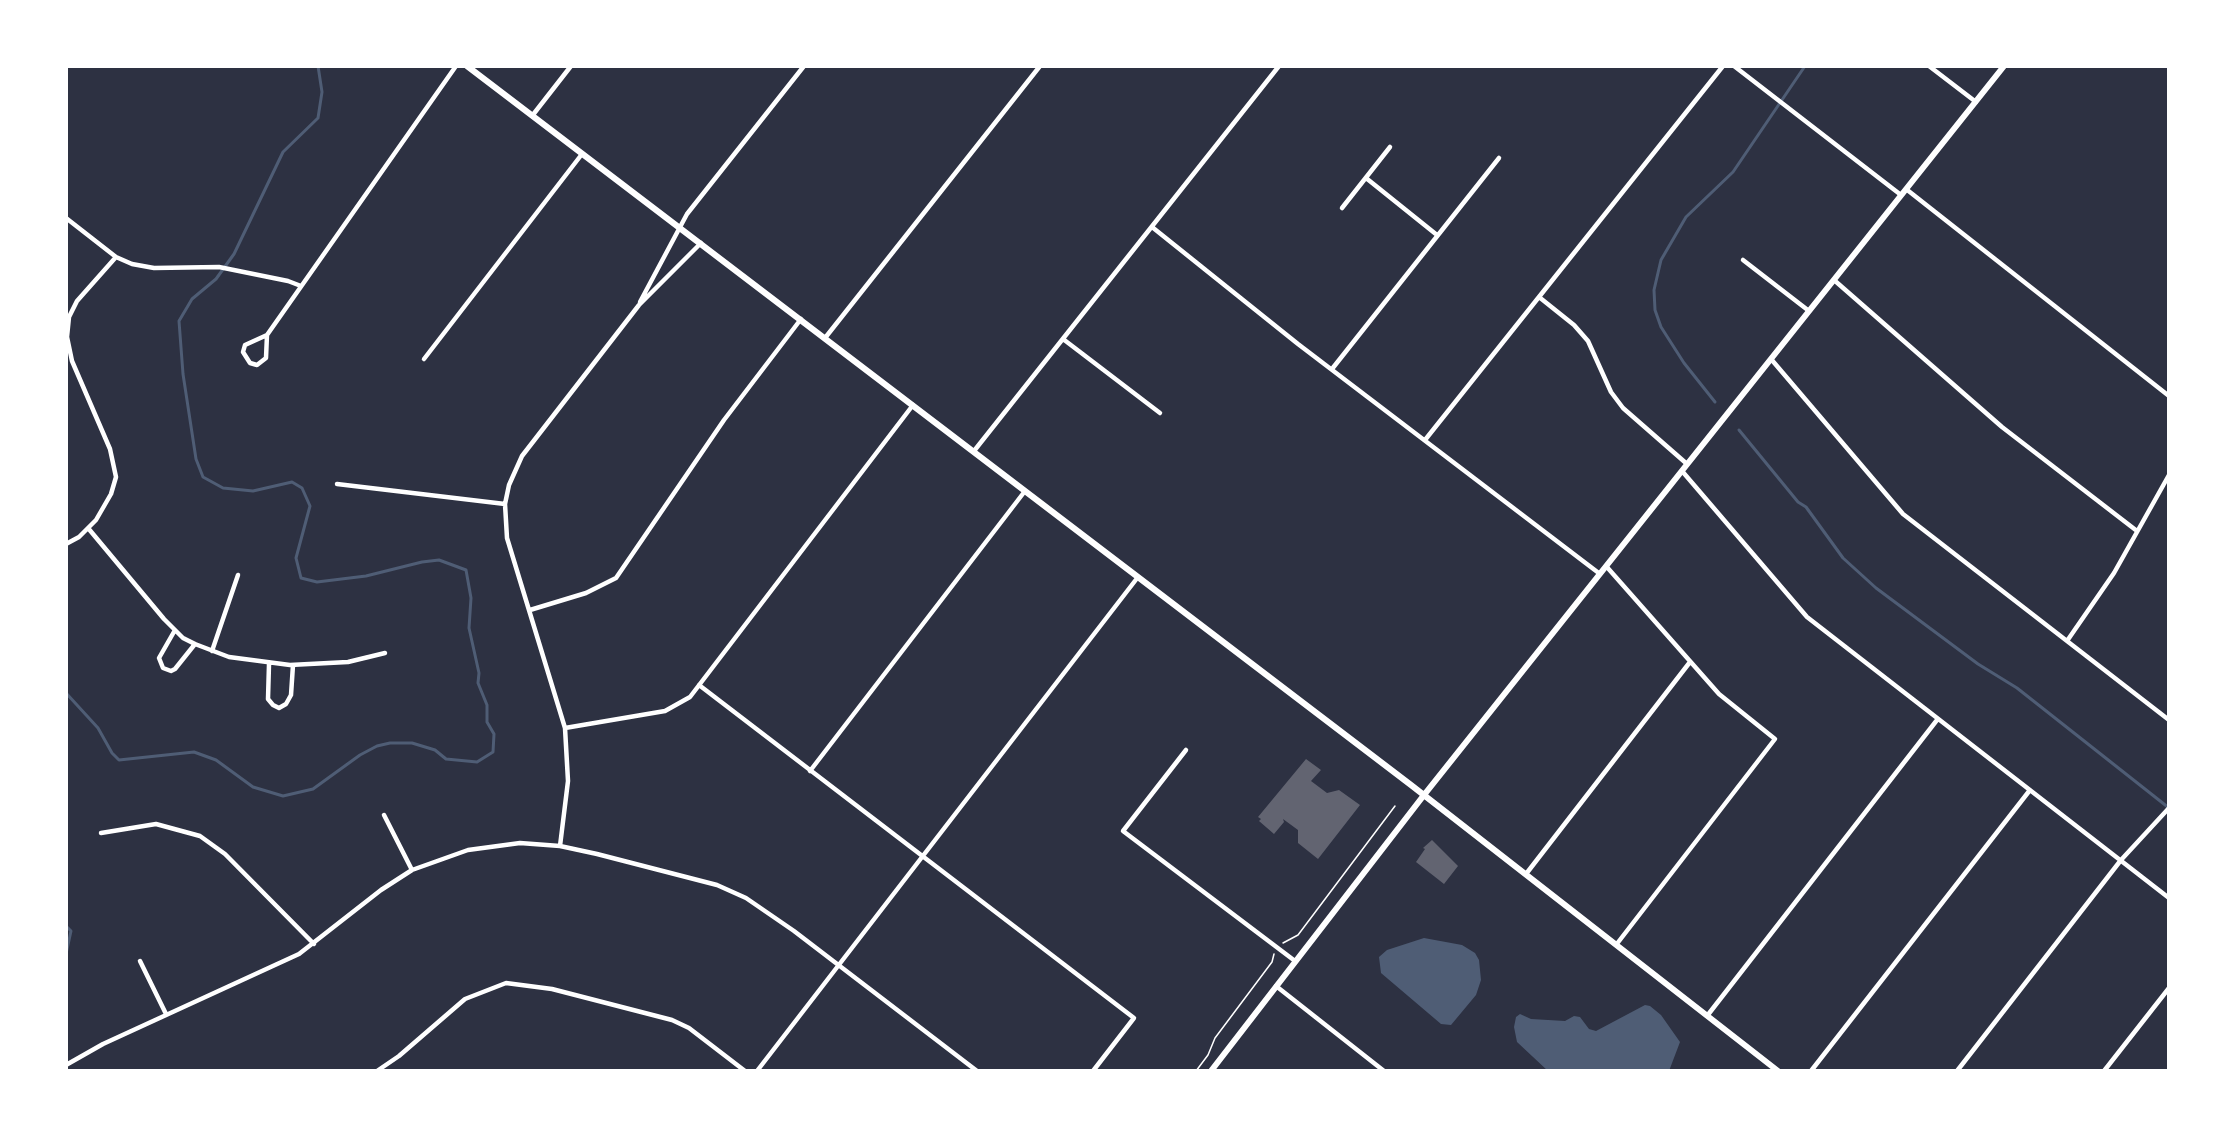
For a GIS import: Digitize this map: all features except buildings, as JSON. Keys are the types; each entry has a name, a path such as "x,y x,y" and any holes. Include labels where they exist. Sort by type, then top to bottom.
{"main road":[{"path":"467,66 1424,795 1778,1071"},
{"path":"1211,1071 1424,795 2004,66"}],"street":[{"path":"267,335 266,358 257,365 250,363 244,356 245,345 267,335 456,66"},
{"path":"532,116 571,66"},
{"path":"639,305 693,206 804,66"},
{"path":"825,338 1040,66"},
{"path":"974,452 1279,66"},
{"path":"1425,440 1723,66"},
{"path":"1734,66 1901,195"},
{"path":"1929,66 1976,102"},
{"path":"1342,208 1390,147"},
{"path":"424,359 582,154"},
{"path":"1332,369 1499,158"},
{"path":"1366,178 1437,235"},
{"path":"1906,189 2169,396"},
{"path":"66,218 116,256 132,264 154,268 201,266 235,269 301,286"},
{"path":"1152,227 1332,369 1600,574"},
{"path":"560,846 568,781 565,728 507,538 505,504 512,477 522,456 639,305 701,243"},
{"path":"66,544 88,528 111,494 116,468 72,361 67,344 67,327 82,293 116,256"},
{"path":"1743,260 1809,311"},
{"path":"1834,280 2002,427 2137,531"},
{"path":"1539,297 1574,325 1588,341 1611,392 1623,408 1687,464"},
{"path":"530,610 586,593 616,578 724,420 801,319"},
{"path":"1063,339 1160,414"},
{"path":"1771,359 1897,508 2169,720"},
{"path":"565,728 665,711 682,703 699,685 913,405"},
{"path":"1682,471 1797,608 1937,720 2169,898"},
{"path":"2067,641 2101,595 2169,475"},
{"path":"337,484 505,504"},
{"path":"810,771 1025,491"},
{"path":"88,528 175,630 195,644 212,651 269,664 348,662 385,653"},
{"path":"1606,566 1719,694 1775,739 1616,945"},
{"path":"212,651 238,574"},
{"path":"757,1071 1138,577"},
{"path":"175,630 159,658 163,668 171,671 175,669 195,644"},
{"path":"1526,874 1690,662"},
{"path":"269,664 268,699 279,708 286,704 291,696 293,665"},
{"path":"699,685 1134,1018 1094,1071"},
{"path":"1707,1016 1937,720"},
{"path":"1186,750 1123,831 1295,962"},
{"path":"1811,1071 2030,790"},
{"path":"1957,1071 2121,860 2169,808"},
{"path":"384,815 412,870"},
{"path":"101,833 156,824 200,836 225,854 314,944"},
{"path":"66,1065 103,1044 166,1014 268,970 314,944 381,890 412,870 449,855 520,843 560,846 717,885 736,893 769,912 977,1071"},
{"path":"140,961 166,1014"},
{"path":"377,1071 399,1056 465,999 487,988 506,983 552,989 672,1020 689,1028 745,1071"},
{"path":"1276,986 1384,1071"},
{"path":"2104,1071 2169,988"}],"path":[{"path":"1196,1071 1208,1055 1215,1038 1272,962 1271,956 1286,939 1298,935 1395,806"}],"water":[{"path":"1424,938 1462,945 1475,953 1479,960 1481,980 1476,995 1451,1025 1441,1024 1381,973 1379,957 1387,950"},
{"path":"1645,1005 1650,1006 1661,1015 1680,1042 1669,1071 1548,1071 1517,1042 1514,1027 1516,1017 1520,1014 1531,1019 1565,1021 1574,1016 1580,1017 1589,1029 1596,1031"}],"waterway":[{"path":"66,693 98,728 112,753 119,760 194,752 216,760 253,787 283,796 313,789 360,755 377,746 390,743 412,743 435,750 446,759 477,762 493,752 494,734 487,722 487,705 478,683 479,673 469,628 471,598 466,570 439,560 366,576 317,582 301,578 296,558 310,506 302,488 292,482 253,491 223,488 203,477 196,459 183,374 179,321 192,299 216,279 234,254 283,152 318,118 322,92 318,66"},
{"path":"1715,402 1684,363 1661,327 1655,310 1654,290 1661,260 1686,217 1733,172 1805,66"},
{"path":"1739,430 1798,502 1806,507 1843,558 1876,588 1978,664 2017,688 2169,808"},
{"path":"66,926 71,931 66,954"}]}
